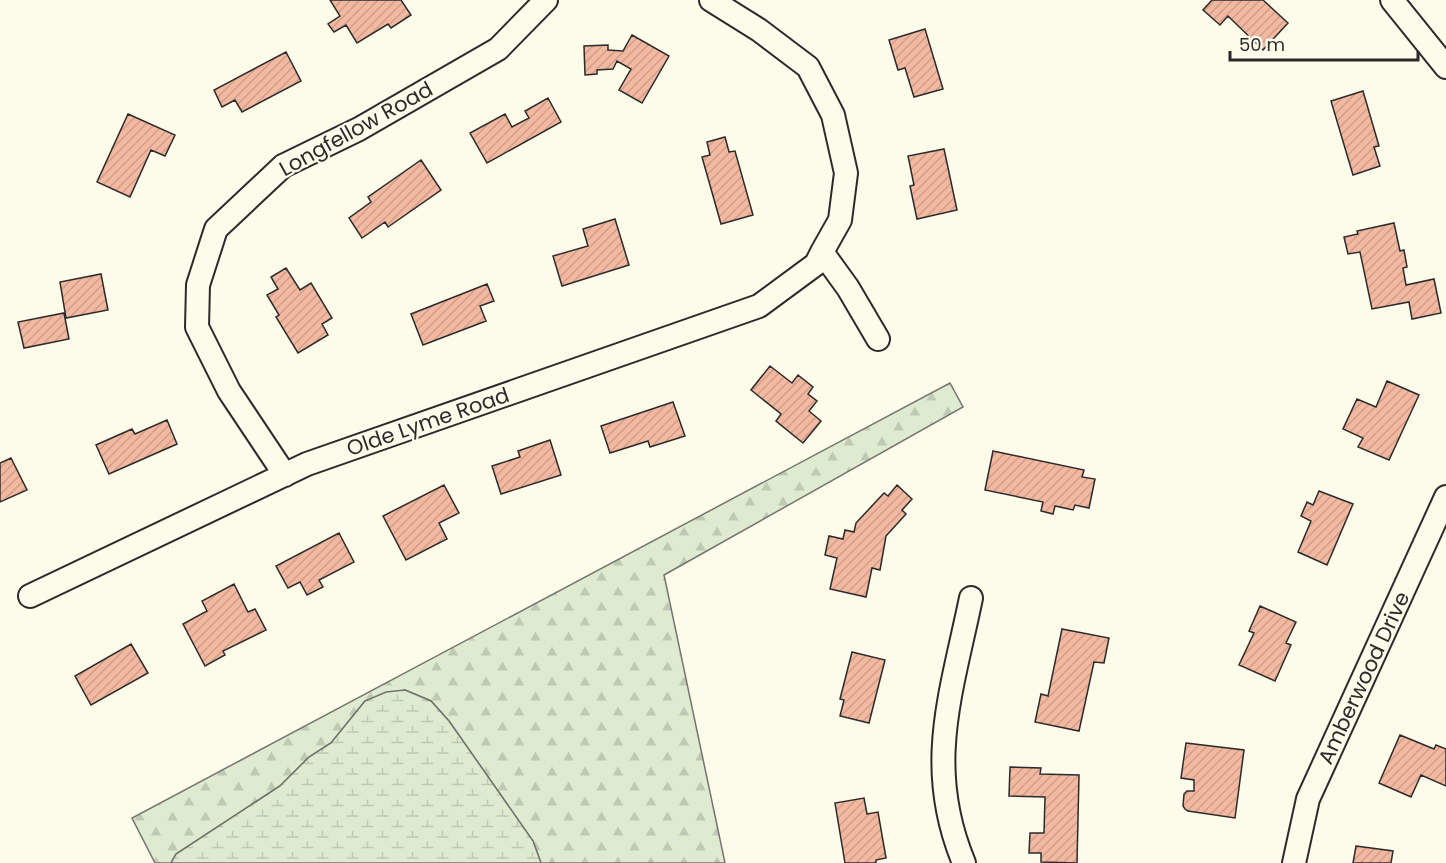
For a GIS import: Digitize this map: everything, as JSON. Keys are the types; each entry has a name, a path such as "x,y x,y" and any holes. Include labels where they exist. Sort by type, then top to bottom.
{"street":[{"name":"Longfellow Road","path":"285,475 229,391 197,327 198,285 216,229 283,166 359,129 498,49 546,0"},
{"name":"Olde Lyme Road","path":"30,596 308,464 759,306 816,264 840,220 846,173 833,116 808,68 759,30 711,0"},
{"path":"1392,0 1446,67"},
{"path":"822,252 848,288 878,339"},
{"name":"Amberwood Drive","path":"1294,863 1308,799 1446,497"},
{"path":"964,863 949,821 945,800 943,758 944,730 949,699 971,598"}],"green space":[{"path":"950,383 963,407 664,575 725,863 541,863 533,841 449,721 431,701 405,690 365,701 331,743 309,757 280,786 176,854 171,863 155,863 132,818"},
{"path":"405,690 431,701 449,721 533,841 541,863 171,863 176,854 280,786 309,757 331,743 365,701 386,692"}],"building":[{"path":"330,0 401,0 411,15 391,28 388,24 357,43 346,25 334,32 328,24 340,16"},
{"path":"1212,0 1263,0 1288,23 1263,50 1228,16 1220,25 1203,10"},
{"path":"925,29 943,89 914,97 905,68 898,70 889,40"},
{"path":"632,35 669,56 642,103 619,90 631,69 617,61 613,69 597,70 597,74 585,75 584,46 608,45 608,50 623,51"},
{"path":"286,52 301,81 242,112 235,100 222,107 214,90"},
{"path":"1363,91 1379,146 1374,147 1380,166 1353,175 1331,101"},
{"path":"548,98 561,122 487,163 470,133 505,114 512,127 529,118 525,111"},
{"path":"128,114 175,135 165,156 151,150 130,197 97,182"},
{"path":"725,137 729,152 735,151 753,215 721,224 702,157 710,155 707,142"},
{"path":"944,149 957,210 917,219 910,186 914,185 908,156"},
{"path":"421,160 441,190 388,227 385,222 362,238 349,218 371,202 368,197"},
{"path":"615,219 629,265 562,286 553,256 588,246 583,229"},
{"path":"1394,223 1400,251 1404,250 1407,267 1403,268 1406,285 1434,279 1441,313 1412,319 1409,302 1372,309 1360,252 1348,254 1344,237 1358,234 1357,231"},
{"path":"286,268 300,290 311,283 332,318 322,324 328,335 298,353 276,317 279,315 267,295 278,289 271,277"},
{"path":"101,274 108,310 66,318 60,282"},
{"path":"487,284 494,301 480,306 486,321 423,345 411,314"},
{"path":"64,313 69,339 24,348 18,322"},
{"path":"770,366 792,383 798,375 813,387 808,394 817,401 809,411 821,421 803,443 776,421 781,414 751,390"},
{"path":"1387,381 1419,395 1389,460 1358,447 1363,438 1343,429 1357,399 1376,407"},
{"path":"673,402 685,436 650,447 648,441 610,453 601,426"},
{"path":"167,420 177,444 109,474 96,445 132,429 135,434"},
{"path":"550,440 561,475 501,494 492,466 520,457 518,451"},
{"path":"993,451 1084,470 1082,477 1095,479 1089,508 1075,505 1073,510 1055,506 1053,514 1041,511 1043,502 985,490"},
{"path":"11,458 27,490 0,502 0,463"},
{"path":"444,485 459,513 439,523 447,539 406,560 383,516"},
{"path":"897,485 912,499 902,510 906,514 886,536 880,570 872,568 866,597 830,589 837,558 825,555 829,536 843,539 845,530 854,532 856,523 884,493 888,496"},
{"path":"1319,491 1353,504 1327,565 1298,552 1311,521 1301,516 1307,502 1313,505"},
{"path":"339,533 354,562 319,580 323,587 307,595 300,582 288,588 276,566"},
{"path":"234,584 248,612 255,609 266,630 223,651 225,655 205,666 183,624 207,611 202,601"},
{"path":"1260,606 1296,622 1286,643 1291,645 1275,681 1239,665 1254,633 1249,631"},
{"path":"1062,629 1109,638 1104,663 1094,662 1079,731 1035,722 1041,694 1048,696"},
{"path":"131,644 148,673 91,705 75,676"},
{"path":"852,652 885,660 869,723 840,716 844,700 840,699"},
{"path":"1400,735 1434,749 1436,745 1446,749 1446,786 1421,775 1411,797 1379,783"},
{"path":"1186,743 1244,750 1235,818 1188,811 1183,806 1184,794 1187,791 1194,791 1194,780 1181,778"},
{"path":"1010,767 1041,768 1040,774 1079,775 1077,863 1041,862 1041,853 1029,853 1030,833 1044,833 1045,797 1009,796"},
{"path":"864,798 867,814 878,812 886,858 876,860 876,863 845,863 835,803"},
{"path":"1356,846 1393,851 1391,863 1353,863"}]}
